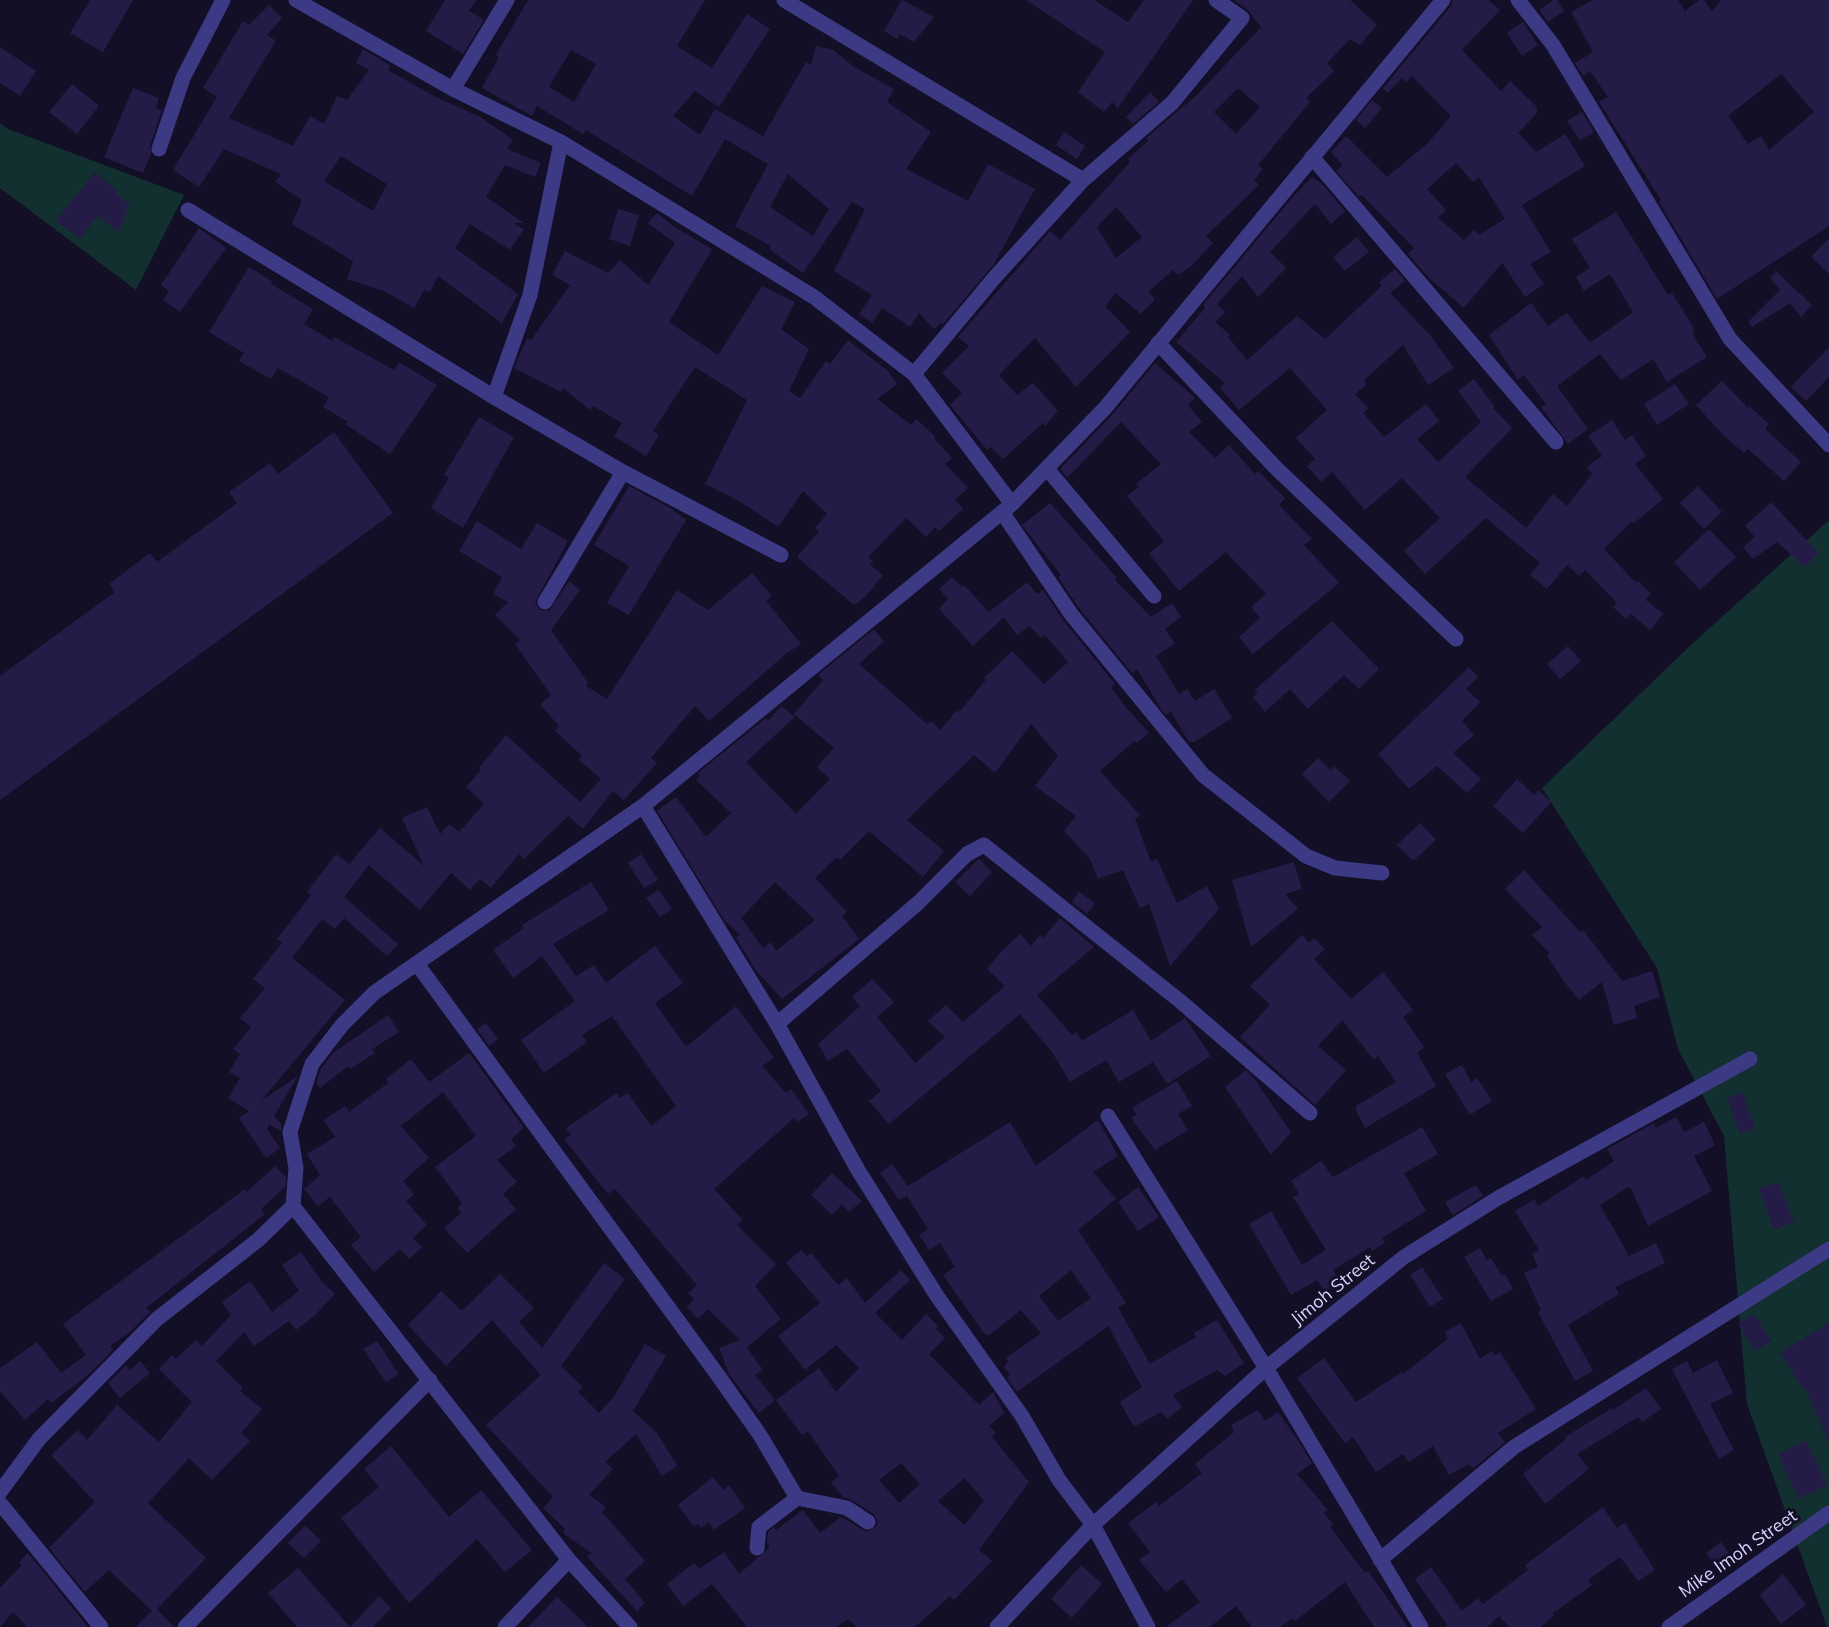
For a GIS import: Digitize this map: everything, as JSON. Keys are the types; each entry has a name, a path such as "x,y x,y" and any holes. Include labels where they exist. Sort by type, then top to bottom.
{"street":[{"path":"159,149 183,78 223,0"},
{"path":"296,0 453,89 561,142 813,297 914,374 1007,508 1071,614 1203,776 1306,856 1335,868 1382,873"},
{"path":"453,89 507,0"},
{"path":"784,0 1083,180"},
{"path":"914,374 995,277 1083,180 1172,103 1242,18 1216,0"},
{"path":"0,1492 39,1440 157,1319 258,1240 292,1206 296,1168 290,1132 312,1064 342,1025 366,1001 643,806 1007,508 1048,470 1105,408 1443,0"},
{"path":"1518,0 1553,45 1730,339 1829,445"},
{"path":"494,397 530,295 561,142"},
{"path":"1312,157 1556,442"},
{"path":"188,210 494,397 623,472 781,555"},
{"path":"1158,343 1276,468 1456,639"},
{"path":"1048,470 1154,596"},
{"path":"545,602 623,472"},
{"path":"643,806 777,1024 858,1170 931,1287 1022,1416 1059,1480 1093,1525 1148,1627"},
{"path":"777,1024 918,903 967,854 984,844 1180,1001 1310,1113"},
{"path":"417,964 573,1174 742,1409 797,1498 847,1508 868,1522"},
{"name":"Jimoh Street","path":"997,1627 1093,1525 1266,1368 1404,1257 1498,1198 1750,1059"},
{"path":"1108,1116 1266,1368 1421,1627"},
{"path":"292,1206 569,1560 630,1627"},
{"path":"1380,1560 1514,1447 1829,1249"},
{"path":"185,1627 430,1380"},
{"path":"757,1548 759,1527 797,1498"},
{"path":"0,1503 101,1627"},
{"name":"Mike Imoh Street","path":"1669,1627 1829,1513"},
{"path":"505,1627 569,1560"}],"green space":[{"path":"0,123 8,129 184,195 136,290 0,188"},
{"path":"1829,520 1829,1627 1827,1627 1747,1404 1724,1136 1678,1049 1657,968 1542,788 1691,645"}],"building":[{"path":"90,0 133,0 103,52 70,33"},
{"path":"445,0 476,0 469,11 484,20 463,54 426,31"},
{"path":"528,0 705,0 677,46 712,68 747,14 770,29 719,107 695,91 673,116 700,135 715,109 763,136 806,62 811,65 816,46 833,50 854,67 894,89 887,102 931,132 906,169 968,201 988,164 1035,189 994,264 943,324 941,323 934,329 919,313 910,327 882,308 872,323 859,314 872,295 834,271 865,209 852,202 803,273 769,249 771,246 735,226 768,164 725,139 692,196 586,130 583,134 537,106 532,116 482,88 499,57 496,55","holes":["571,50 596,64 574,102 549,87","788,174 829,209 813,236 770,207"]},
{"path":"902,0 934,17 914,42 900,34 897,39 884,31"},
{"path":"1026,0 1094,0 1128,22 1144,0 1193,0 1118,108 1112,102 1104,112 1078,92 1105,52"},
{"path":"1234,0 1350,0 1377,25 1360,45 1350,39 1327,63 1334,71 1306,98 1310,102 1258,165 1263,169 1254,180 1259,185 1206,236 1213,243 1190,267 1178,275 1173,270 1148,292 1155,299 1141,314 1116,293 1105,306 1130,332 1076,387 1035,338 999,375 1017,395 1033,383 1058,411 1045,426 1043,423 1003,459 991,447 987,450 950,405 962,393 942,373 969,346 958,337 1050,231 1060,240 1130,162 1128,159 1148,141 1146,138 1197,95 1261,27 1248,10","holes":["1238,88 1260,107 1236,134 1214,112","1116,207 1142,237 1116,258 1097,227"]},
{"path":"1453,0 1488,0 1500,10 1462,50 1501,91 1510,81 1537,107 1537,113 1518,133 1536,152 1565,134 1585,166 1522,205 1551,252 1530,264 1544,284 1525,297 1502,263 1464,308 1429,278 1408,254 1414,248 1362,195 1359,197 1336,171 1343,165 1331,152 1346,136 1387,177 1428,143 1451,116 1412,76 1406,82 1402,78 1387,93 1383,88 1451,6","holes":["1456,163 1473,182 1479,177 1505,219 1479,235 1474,230 1464,240 1438,218 1446,210 1427,189"]},
{"path":"1553,0 1557,0 1564,11 1548,22 1539,10"},
{"path":"1593,0 1678,0 1685,11 1699,0 1704,0 1712,11 1721,0 1829,0 1829,226 1717,299 1659,202 1661,200 1599,102 1608,97 1590,71 1583,76 1575,63 1593,52 1571,12","holes":["1781,74 1814,112 1769,150 1761,136 1748,144 1728,116"]},
{"path":"269,5 282,18 267,35 276,41 229,118 293,146 310,116 324,124 337,96 347,100 369,70 356,63 363,49 390,65 388,70 436,97 482,118 513,140 507,149 541,163 535,177 505,165 486,197 524,223 513,223 524,229 510,250 470,224 455,248 518,294 502,323 438,276 430,292 424,290 414,308 384,291 347,279 353,261 292,224 302,200 275,182 281,174 224,149 199,187 173,170 217,97 203,88 243,21 249,25","holes":["341,156 387,184 373,211 324,181"]},
{"path":"1523,22 1538,45 1522,56 1507,33"},
{"path":"0,47 36,71 20,96 0,83"},
{"path":"72,84 99,106 77,134 49,112"},
{"path":"133,88 159,98 156,108 162,110 150,146 151,154 143,173 104,157"},
{"path":"1150,92 1159,102 1133,124 1126,117"},
{"path":"1372,100 1382,108 1365,128 1356,120"},
{"path":"1582,112 1594,132 1580,140 1567,121"},
{"path":"1064,132 1085,146 1077,159 1056,145"},
{"path":"95,172 118,191 116,194 130,205 118,232 98,216 80,239 56,221"},
{"path":"1312,177 1322,184 1345,211 1331,224 1315,204 1270,252 1286,268 1258,297 1242,276 1217,304 1225,312 1215,322 1230,335 1228,337 1247,360 1297,316 1325,339 1382,286 1379,282 1395,269 1405,281 1390,293 1430,335 1454,368 1428,385 1403,345 1364,380 1367,384 1355,394 1368,408 1363,413 1384,437 1426,404 1439,421 1417,439 1438,462 1481,422 1458,391 1474,379 1495,407 1493,408 1512,428 1465,477 1526,528 1553,494 1567,506 1592,474 1587,467 1602,456 1588,436 1612,420 1625,440 1632,435 1646,456 1635,464 1663,499 1634,523 1632,521 1604,549 1636,583 1638,581 1651,594 1645,599 1663,614 1650,630 1631,614 1626,619 1613,607 1617,603 1585,570 1579,576 1567,565 1547,589 1530,575 1540,563 1486,518 1425,574 1404,551 1440,518 1402,478 1365,510 1332,472 1321,482 1307,466 1315,459 1296,438 1327,410 1290,368 1239,410 1220,388 1225,383 1176,342 1205,308 1203,305"},
{"path":"618,209 639,215 630,246 609,239"},
{"path":"1616,212 1668,295 1672,293 1694,328 1693,335 1707,357 1667,382 1653,359 1621,380 1600,354 1557,386 1588,429 1568,444 1541,407 1546,404 1524,375 1518,380 1489,335 1531,303 1548,326 1567,313 1590,343 1633,312 1610,274 1584,291 1576,277 1590,268 1572,239"},
{"path":"657,213 673,226 712,249 669,322 718,355 762,286 795,302 781,329 809,349 789,391 800,398 826,361 830,364 848,340 888,371 897,384 877,399 911,425 916,419 935,436 934,438 952,458 945,464 968,488 955,500 963,509 939,531 935,527 926,537 906,518 868,557 873,561 870,565 883,575 865,597 854,605 797,557 819,531 815,528 827,514 803,491 778,527 741,502 705,484 747,400 695,367 653,431 659,435 646,456 614,436 622,423 593,406 590,410 563,388 561,392 514,368 527,338 531,340 570,285 552,275 565,251 608,273 620,260 648,285 675,243 648,223"},
{"path":"199,228 226,248 180,312 163,300 169,291 161,285"},
{"path":"1357,237 1369,252 1345,271 1333,257"},
{"path":"1829,238 1829,274 1811,257"},
{"path":"249,267 272,281 271,284 313,309 304,324 332,341 334,337 394,370 399,362 437,385 390,454 345,424 348,422 323,407 329,397 278,368 271,379 239,361 244,353 209,332"},
{"path":"1776,271 1812,305 1801,317 1790,303 1752,327 1748,322 1780,290 1770,278"},
{"path":"1829,347 1829,377 1806,401 1791,387"},
{"path":"1155,363 1195,398 1188,405 1202,422 1189,432 1215,458 1229,445 1255,474 1258,471 1285,498 1279,505 1312,539 1304,545 1339,583 1253,654 1239,637 1260,618 1251,607 1266,594 1226,552 1179,591 1149,554 1164,541 1127,496 1139,487 1136,484 1161,464 1121,422 1067,478 1060,469 1112,415"},
{"path":"1722,381 1748,408 1749,406 1769,424 1765,429 1801,462 1784,481 1748,449 1744,453 1724,436 1696,405"},
{"path":"1675,384 1689,404 1657,425 1644,404"},
{"path":"479,417 514,437 463,528 431,508 449,478 444,475"},
{"path":"334,432 393,513 0,800 0,676 115,592 109,584 150,553 157,562 237,503 229,492 270,463 278,474"},
{"path":"629,486 672,509 686,520 629,615 607,603 629,566 594,545"},
{"path":"1698,486 1722,512 1704,529 1680,503"},
{"path":"1771,502 1818,553 1805,567 1777,542 1753,559 1743,547 1755,537 1745,526"},
{"path":"1050,503 1117,578 1115,580 1151,617 1172,603 1181,617 1165,629 1175,643 1156,656 1179,694 1187,689 1195,701 1214,689 1232,718 1194,742 1189,742 1171,712 1166,715 1137,669 1132,673 1079,608 1058,577 1061,575 1022,525"},
{"path":"477,521 521,549 537,523 568,541 535,602 540,610 549,611 569,581 580,590 551,630 588,683 586,686 607,699 677,590 708,610 752,573 772,596 766,601 801,644 787,653 709,721 695,706 651,758 657,763 624,800 613,791 583,829 568,816 524,859 519,854 491,888 480,879 470,890 451,873 420,910 369,865 344,897 398,944 387,956 344,918 335,929 322,919 292,958 345,1000 261,1101 298,1076 274,1116 282,1125 281,1131 269,1124 267,1129 280,1148 266,1158 239,1118 249,1111 228,1098 240,1078 229,1072 240,1054 233,1049 251,1027 240,1018 265,988 253,979 282,943 277,939 311,895 307,892 336,854 349,864 380,828 424,866 402,818 427,807 440,834 449,824 459,832 484,804 466,787 506,735 580,802 601,779 579,760 582,756 555,731 559,726 540,704 551,695 515,644 520,640 495,615 508,602 493,594 502,577 459,551"},
{"path":"1709,529 1736,557 1700,590 1674,562"},
{"path":"952,577 962,587 964,585 989,612 1027,582 1037,594 1043,590 1063,620 1115,684 1111,687 1124,705 1149,733 1137,743 1134,741 1100,771 1140,815 1135,819 1151,862 1157,859 1177,903 1207,886 1219,909 1170,966 1149,904 1140,908 1123,870 1098,879 1090,859 1064,831 1076,816 1035,786 1058,756 1031,724 995,773 974,755 907,820 944,851 923,877 869,831 840,860 837,857 815,878 847,912 842,916 859,939 782,999 756,970 736,938 740,935 724,920 657,811 676,797 706,837 731,813 696,780 700,776 698,773 766,718 768,721 781,706 795,717 746,762 796,814 830,779 817,767 834,748 794,714 823,680 818,675 874,629 884,641 859,664 927,724 931,721 940,730 957,710 959,712 986,680 984,678 1012,651 1044,684 1068,662 1045,635 1041,638 1030,626 1017,635 1004,617 973,646 939,609 948,599 939,589","holes":["775,882 815,920 776,951 771,942 763,948 741,918"]},
{"path":"1332,621 1379,669 1359,689 1344,675 1308,709 1290,689 1265,712 1253,697 1258,692 1255,690"},
{"path":"1568,646 1581,661 1560,679 1547,664"},
{"path":"1469,667 1478,677 1466,689 1480,702 1462,721 1474,735 1453,753 1481,779 1467,793 1437,766 1409,789 1378,754"},
{"path":"1318,758 1331,770 1334,766 1350,781 1329,802 1302,774"},
{"path":"1517,779 1534,795 1538,790 1551,802 1523,833 1493,806"},
{"path":"1420,823 1436,840 1413,861 1397,845"},
{"path":"641,854 658,880 644,888 628,863"},
{"path":"979,859 992,872 970,896 955,882"},
{"path":"1294,862 1302,889 1285,894 1298,909 1251,947 1232,880"},
{"path":"1524,870 1580,932 1583,930 1622,981 1652,971 1660,997 1634,1006 1637,1018 1614,1025 1602,982 1579,1000 1565,983 1547,956 1550,954 1532,935 1542,927 1505,889"},
{"path":"591,882 609,910 553,944 576,976 594,965 606,983 655,946 683,983 655,1003 686,1047 736,1006 774,1058 762,1066 786,1093 791,1089 809,1114 797,1122 794,1118 714,1189 743,1220 737,1225 776,1264 755,1286 781,1319 747,1347 745,1345 763,1370 755,1375 775,1400 759,1413 729,1374 719,1348 740,1340 708,1309 698,1319 687,1307 694,1299 688,1293 697,1285 615,1189 608,1194 564,1139 571,1135 566,1128 617,1093 620,1098 628,1093 651,1126 676,1106 612,1016 582,1035 587,1042 544,1073 521,1040 575,1001 542,956 513,978 493,950 524,928 522,925"},
{"path":"659,890 672,909 660,917 646,898"},
{"path":"1079,892 1095,903 1087,914 1072,902"},
{"path":"1060,918 1094,947 1037,995 1072,1035 1077,1032 1082,1041 1133,1010 1151,1041 1185,1018 1211,1056 1167,1084 1153,1062 1119,1082 1106,1060 1070,1082 1052,1052 1020,1014 889,1124 869,1101 881,1091 847,1049 828,1061 818,1044 860,1006 852,997 872,979 894,1002 877,1017 915,1063 945,1037 928,1021 946,1005 963,1022 1005,986 987,969 1000,953 1020,934 1031,946 1040,935 1043,938"},
{"path":"1302,935 1309,943 1314,938 1325,949 1314,959 1351,999 1383,972 1413,1010 1403,1017 1424,1047 1417,1053 1436,1086 1365,1128 1356,1111 1356,1106 1396,1082 1378,1056 1374,1060 1342,1020 1318,1046 1346,1070 1315,1105 1240,1037 1270,1005 1250,986"},
{"path":"388,1015 399,1032 372,1049 375,1053 350,1069 348,1066 320,1088 316,1083 321,1069 333,1053"},
{"path":"486,1023 498,1039 489,1046 477,1029"},
{"path":"469,1053 524,1128 511,1139 516,1146 497,1160 517,1182 503,1194 516,1209 467,1253 444,1228 461,1213 457,1208 462,1203 435,1167 476,1136 443,1092 401,1126 429,1158 403,1181 414,1194 406,1201 427,1225 413,1238 422,1247 409,1259 400,1249 374,1272 351,1245 361,1237 330,1197 318,1206 304,1189 320,1175 307,1154 335,1137 324,1120 345,1106 349,1112 388,1083 386,1079 411,1059 429,1082"},
{"path":"1462,1065 1471,1082 1477,1078 1492,1101 1470,1115 1445,1074"},
{"path":"1246,1070 1291,1132 1271,1155 1225,1087"},
{"path":"1177,1081 1192,1106 1178,1114 1188,1130 1155,1150 1131,1118 1137,1115 1132,1108"},
{"path":"1742,1092 1755,1128 1740,1134 1727,1098"},
{"path":"1676,1117 1684,1132 1704,1122 1715,1145 1694,1156 1712,1191 1648,1226 1628,1187 1600,1205 1629,1256 1656,1243 1665,1263 1615,1287 1619,1294 1568,1325 1593,1371 1575,1381 1538,1312 1541,1310 1524,1273 1538,1267 1532,1254 1539,1250 1515,1211 1535,1199 1538,1206 1584,1176 1586,1180 1614,1161 1607,1149 1654,1123 1656,1128"},
{"path":"1098,1120 1118,1156 1093,1172 1116,1199 1078,1230 1126,1303 1118,1308 1150,1364 1196,1337 1194,1333 1217,1320 1244,1363 1225,1376 1217,1370 1173,1395 1182,1407 1167,1419 1161,1412 1134,1427 1120,1402 1142,1387 1108,1326 1017,1392 1007,1378 1010,1375 1004,1367 1008,1361 1006,1358 1041,1333 1021,1310 988,1336 984,1333 943,1275 955,1267 940,1243 929,1250 919,1235 928,1229 907,1196 899,1200 880,1173 892,1164 908,1186 1010,1122 1036,1166","holes":["1071,1270 1091,1298 1058,1321 1039,1296"]},
{"path":"1422,1127 1438,1154 1404,1173 1426,1211 1382,1238 1385,1243 1372,1251 1370,1247 1333,1270 1341,1283 1326,1293 1317,1280 1291,1295 1249,1224 1271,1211 1302,1265 1326,1250 1293,1197 1299,1194 1291,1181 1321,1161 1333,1177"},
{"path":"275,1166 286,1177 285,1187 261,1209 265,1214 146,1308 150,1312 131,1331 110,1346 113,1350 87,1376 51,1403 48,1399 25,1420 0,1391 0,1368 37,1342 61,1373 86,1355 63,1324 245,1189 247,1192"},
{"path":"832,1173 862,1201 849,1212 842,1204 832,1215 811,1195"},
{"path":"1778,1182 1794,1221 1774,1230 1759,1189"},
{"path":"1476,1185 1483,1196 1453,1215 1445,1202"},
{"path":"1138,1187 1159,1217 1138,1231 1118,1202"},
{"path":"1480,1248 1487,1261 1491,1258 1502,1276 1505,1274 1513,1289 1491,1301 1464,1257"},
{"path":"801,1250 807,1256 811,1253 838,1285 847,1278 865,1303 901,1270 910,1280 875,1313 902,1340 926,1314 938,1326 936,1329 945,1338 929,1354 979,1405 993,1392 1004,1413 989,1426 996,1433 992,1437 1029,1482 979,1550 992,1561 954,1600 950,1596 915,1627 857,1627 848,1619 836,1627 747,1627 712,1584 683,1606 667,1584 694,1563 699,1569 724,1552 739,1574 770,1547 767,1543 768,1532 774,1527 776,1530 803,1510 820,1533 841,1517 867,1532 876,1527 878,1522 874,1514 843,1497 831,1482 839,1476 808,1431 802,1435 776,1400 819,1368 836,1392 859,1368 836,1345 805,1370 778,1336 820,1303 786,1263","holes":["901,1463 920,1484 899,1503 879,1480","965,1478 984,1501 964,1525 938,1501"]},
{"path":"301,1252 322,1282 335,1294 315,1315 296,1330 289,1321 254,1346 244,1332 216,1361 243,1388 240,1391 262,1409 241,1433 250,1441 212,1480 189,1458 148,1503 206,1558 157,1609 174,1627 135,1627 152,1611 109,1570 85,1592 49,1548 95,1502 51,1455 78,1430 87,1440 117,1405 159,1442 192,1402 159,1369 172,1355 176,1359 196,1340 202,1346 231,1315 222,1302 250,1281 272,1312 299,1291 282,1265"},
{"path":"604,1263 625,1279 561,1366 583,1387 578,1392 599,1413 613,1398 645,1344 666,1356 633,1411 657,1433 677,1466 662,1476 636,1434 605,1462 613,1469 589,1495 606,1507 602,1512 645,1561 625,1579 645,1603 637,1611 587,1557 591,1553 563,1533 565,1529 543,1508 553,1497 486,1425 541,1375 492,1320 446,1366 408,1325 441,1291 462,1311 500,1274 534,1308 519,1322 542,1348"},
{"path":"1422,1267 1443,1299 1430,1307 1410,1275"},
{"path":"1754,1314 1771,1341 1755,1351 1738,1324"},
{"path":"1461,1323 1480,1359 1492,1351 1495,1355 1500,1352 1536,1409 1498,1433 1505,1442 1472,1468 1469,1464 1449,1475 1433,1446 1409,1462 1403,1454 1376,1472 1353,1437 1345,1443 1297,1378 1324,1358 1356,1402 1402,1372 1403,1374 1448,1339 1445,1332"},
{"path":"1829,1323 1829,1441 1804,1386 1802,1387 1780,1353"},
{"path":"377,1341 399,1374 386,1382 363,1349"},
{"path":"1717,1360 1733,1393 1710,1404 1734,1450 1719,1459 1672,1369 1687,1361 1693,1373"},
{"path":"140,1361 150,1373 120,1398 108,1383 126,1365 130,1370"},
{"path":"1646,1388 1661,1409 1642,1422 1638,1417 1577,1454 1589,1469 1545,1504 1523,1474 1566,1439 1565,1437"},
{"path":"1258,1410 1265,1421 1278,1412 1297,1439 1312,1463 1297,1474 1328,1510 1324,1513 1333,1524 1330,1527 1365,1573 1368,1571 1408,1627 1374,1627 1345,1582 1295,1621 1293,1618 1280,1627 1252,1627 1236,1606 1210,1627 1166,1627 1200,1602 1182,1579 1166,1592 1139,1560 1150,1552 1128,1523 1156,1502 1159,1506 1202,1473 1195,1464 1234,1432 1231,1425"},
{"path":"1806,1441 1827,1485 1799,1499 1778,1454"},
{"path":"391,1446 449,1517 481,1490 532,1550 505,1572 477,1539 409,1603 341,1518 379,1487 364,1469"},
{"path":"713,1477 723,1490 729,1485 745,1508 714,1530 709,1522 701,1528 698,1524 694,1527 678,1505"},
{"path":"1603,1507 1617,1528 1625,1523 1655,1570 1638,1581 1620,1557 1588,1580 1592,1585 1553,1613 1554,1615 1541,1627 1509,1627 1499,1616 1487,1627 1444,1627 1447,1625 1415,1579 1431,1567 1462,1611 1478,1598 1483,1604 1528,1570 1525,1565"},
{"path":"305,1525 321,1541 304,1558 288,1543"},
{"path":"1721,1542 1733,1559 1719,1570 1706,1553"},
{"path":"28,1553 88,1627 27,1627 13,1612 0,1627 0,1588 22,1565 19,1562"},
{"path":"1081,1565 1102,1584 1072,1618 1051,1599"},
{"path":"298,1568 350,1627 297,1627 268,1593"},
{"path":"1783,1574 1806,1605 1781,1624 1760,1595"},
{"path":"379,1596 391,1608 373,1627 350,1627"},
{"path":"557,1597 588,1627 528,1627"}]}
